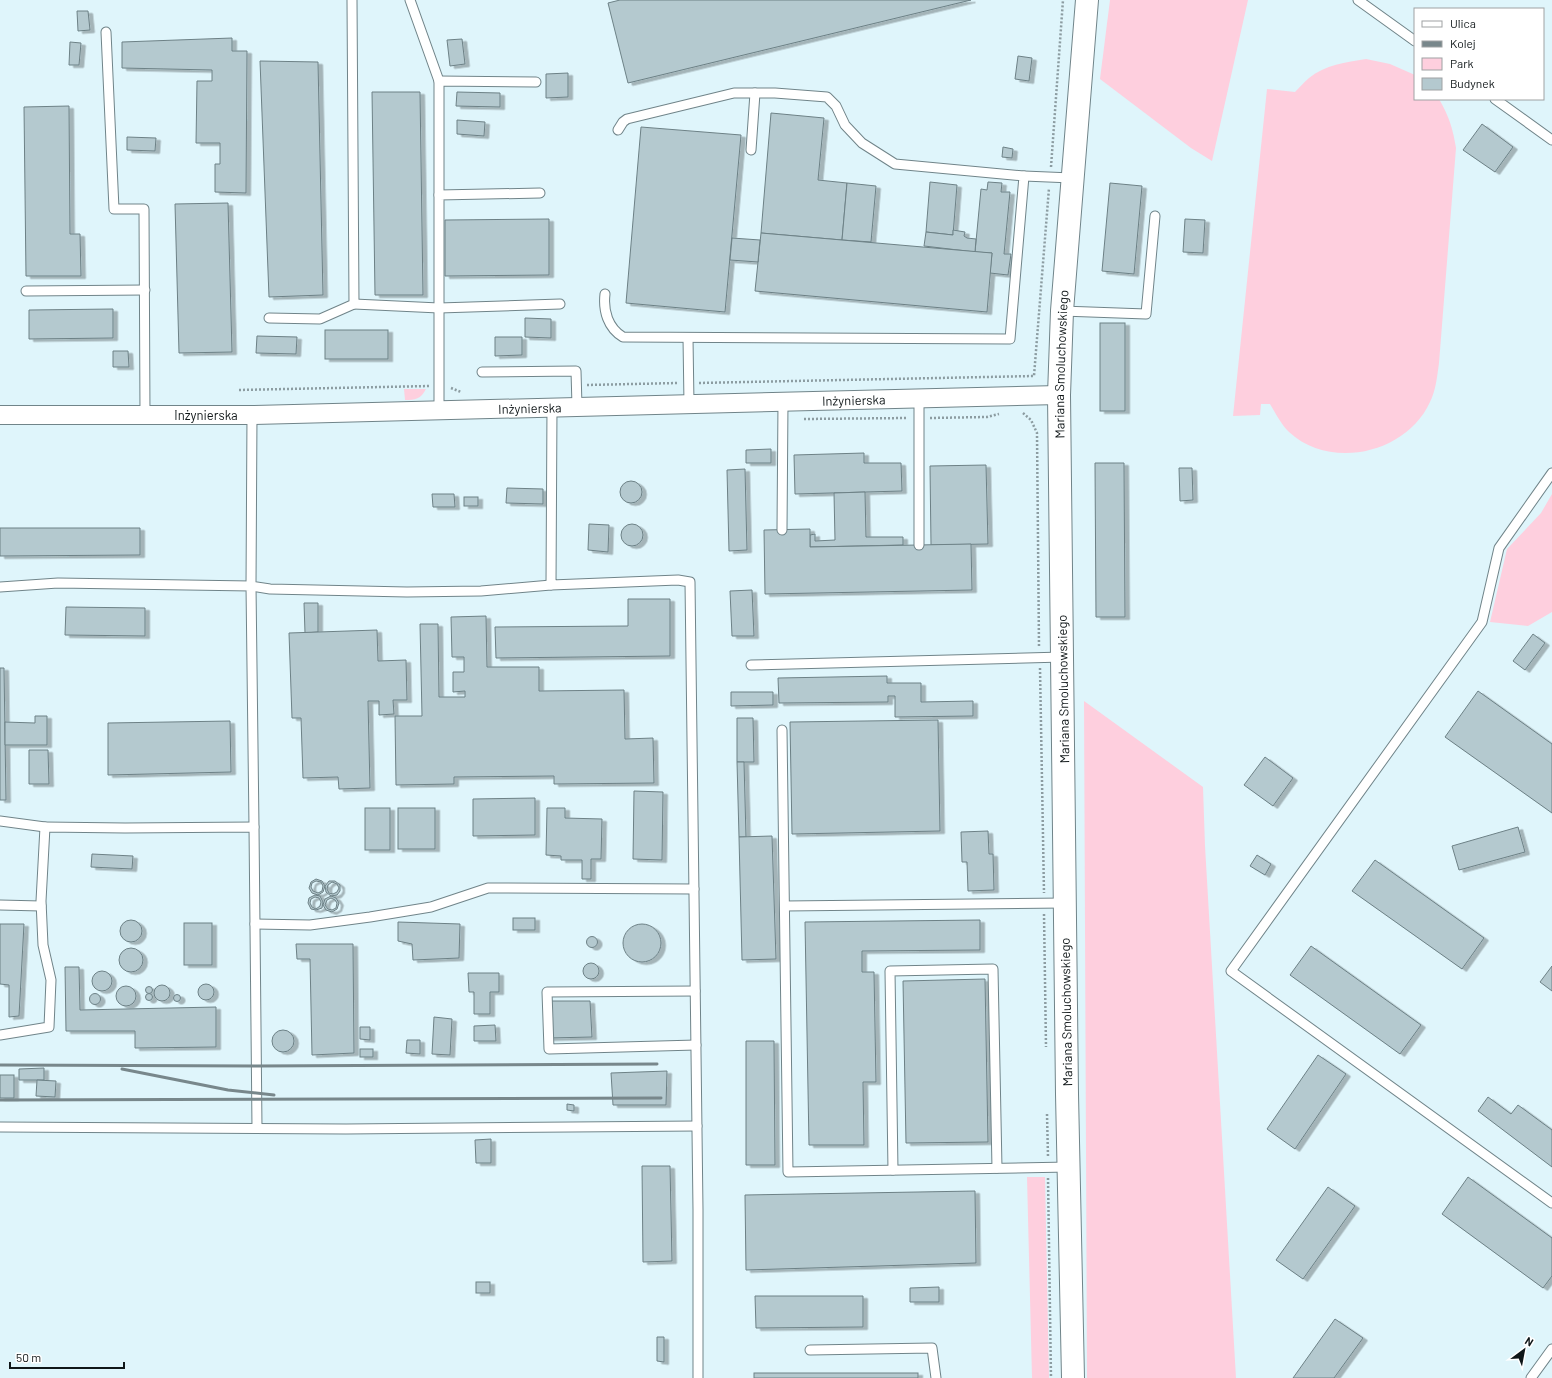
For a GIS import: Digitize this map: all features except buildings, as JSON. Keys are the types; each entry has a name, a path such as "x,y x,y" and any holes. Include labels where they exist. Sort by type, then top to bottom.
{"street":[{"name":"Mariana Smoluchowskiego","path":"1073,1378 1068,1167 1059,395 1062,311 1087,0"},
{"name":"Inżynierska","path":"0,415 252,415 1059,395"}],"lane":[{"path":"352,0 354,304"},
{"path":"410,0 439,81 439,410"},
{"path":"1358,0 1414,40"},
{"path":"106,32 114,209 144,209 145,414"},
{"path":"439,81 536,82"},
{"path":"618,130 622,122 627,119 734,93 775,93 827,97 836,106 845,125 862,143 895,164 1024,176 1072,178"},
{"path":"751,150 755,93"},
{"path":"1496,100 1552,140"},
{"path":"605,294 605,308 607,317 612,327 623,337 1010,339 1024,176"},
{"path":"439,195 540,193"},
{"path":"1062,311 1146,314 1155,216"},
{"path":"26,291 145,290"},
{"path":"269,318 320,318 354,304 439,308 560,304"},
{"path":"688,338 689,404"},
{"path":"482,372 576,371 577,406"},
{"path":"919,399 919,545"},
{"path":"782,530 783,402"},
{"path":"551,585 552,407"},
{"path":"252,415 251,586 257,1128"},
{"path":"1552,473 1499,548 1482,622 1231,971 1552,1203"},
{"path":"0,587 58,583 251,586 270,589 407,592 481,591 551,585 678,580 690,582 697,1126 698,1378"},
{"path":"751,665 1063,657"},
{"path":"782,730 788,1172 1068,1167"},
{"path":"0,821 45,827 254,827"},
{"path":"0,1035 49,1027 51,980 43,946 41,906 45,827"},
{"path":"255,924 310,925 370,917 431,907 488,888 694,889"},
{"path":"785,906 1065,903"},
{"path":"0,906 41,906"},
{"path":"893,1170 890,971 993,969 997,1168"},
{"path":"695,991 547,992 549,1049 696,1045"},
{"path":"0,1127 354,1129 697,1126"},
{"path":"810,1350 932,1348 936,1378"},
{"path":"1531,1378 1552,1349"}],"path":[{"path":"577,385 1034,376 1063,0"},
{"path":"239,390 448,386 466,395"}],"green space":[{"path":"1110,0 1248,0 1212,161 1191,148 1100,79"},
{"path":"1366,59 1390,64 1414,75 1414,100 1440,100 1450,123 1456,148 1439,363 1434,393 1419,420 1404,434 1386,444 1367,451 1346,453 1326,451 1306,444 1286,429 1270,404 1261,404 1260,415 1233,416 1267,89 1295,92 1315,74 1329,67"},
{"path":"404,389 426,389 422,395 417,398 405,400"},
{"path":"1552,494 1552,612 1528,626 1490,622 1507,549 1541,513"},
{"path":"1084,701 1203,787 1205,846 1236,1378 1087,1378"},
{"path":"1027,1177 1045,1177 1049,1378 1032,1378"}],"railway":[{"path":"0,1065 257,1066 657,1064"},
{"path":"122,1069 228,1090 274,1095"},
{"path":"0,1100 661,1098"}]}
